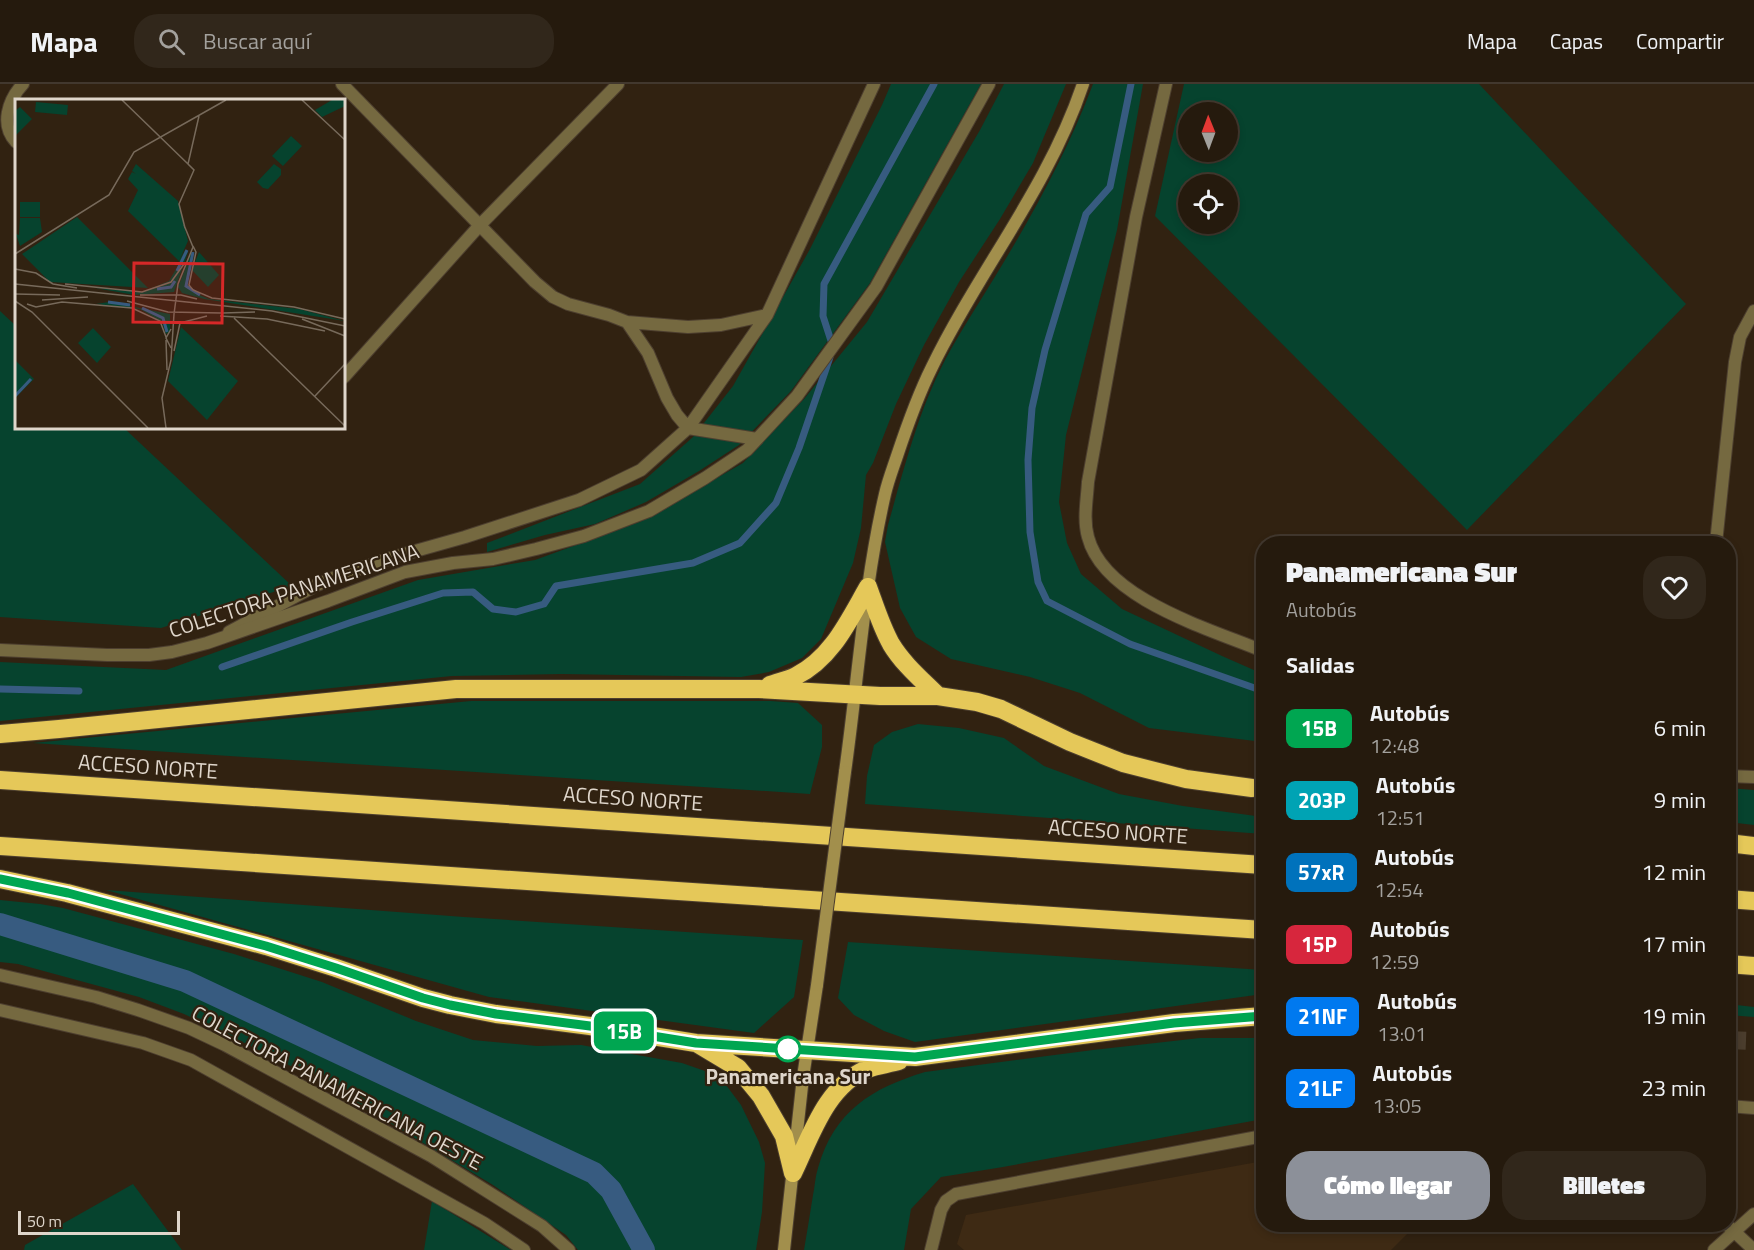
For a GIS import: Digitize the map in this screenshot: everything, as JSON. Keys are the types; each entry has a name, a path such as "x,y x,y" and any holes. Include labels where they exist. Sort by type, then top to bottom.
{"highway":[{"path":"759,689 796,676 820,660 841,634 868,587"},
{"path":"868,587 892,645 910,668 938,696"},
{"path":"0,734 456,688 759,689 880,696 938,696 977,702 1001,709 1070,742 1123,763 1186,779 1252,788"},
{"name":"ACCESO NORTE","path":"0,780 1256,865"},
{"path":"1736,844 1754,846"},
{"path":"0,846 1256,930"},
{"path":"0,879 68,893 266,946 423,998 496,1014 696,1043 915,1057"},
{"path":"1736,900 1754,901"},
{"path":"1736,965 1754,966"},
{"path":"793,1173 825,1107 842,1085 867,1069 915,1057 1174,1023 1256,1017"},
{"path":"696,1043 738,1068 761,1096 784,1136 793,1173"}],"main road":[{"path":"784,1250 807,1050 856,693 868,587 885,493 908,425 932,367 956,322 1039,184 1061,140 1083,84"}],"street":[{"path":"15,141 10,136 6,124 8,109 14,94 23,84"},
{"path":"342,84 535,282 553,297 568,304 627,322 688,327 721,326 767,315"},
{"path":"345,376 480,225 618,84"},
{"path":"207,643 338,576 579,500 641,470 688,428 767,315 874,84"},
{"name":"COLECTORA PANAMERICANA","path":"0,650 149,655 172,652 207,643 405,572 453,563 493,559 584,536 650,511 747,450 797,396 876,287 989,84"},
{"path":"1166,84 1136,217 1088,482 1086,514 1088,537 1100,563 1132,593 1167,612 1256,648"},
{"path":"1717,536 1740,337 1754,311"},
{"path":"627,322 648,353 667,398 688,428 757,439"},
{"path":"1736,776 1754,777"},
{"name":"COLECTORA PANAMERICANA OESTE","path":"0,975 96,997 189,1028 216,1041 432,1156 542,1226 569,1250"},
{"path":"0,1010 143,1043 191,1060 484,1223 524,1250"},
{"path":"1736,1107 1754,1108"},
{"path":"931,1250 941,1210 946,1201 956,1194 1256,1137"},
{"path":"1736,1224 1754,1214"},
{"path":"1714,1250 1727,1232"},
{"path":"1734,1232 1754,1250"}],"shaded area":[{"path":"1256,1162 1256,1232 1409,1232 1391,1250 964,1250 957,1244 966,1215"}],"green space":[{"path":"891,84 981,84 870,283 791,391 739,445 646,502 595,524 545,535 487,552 487,543 640,484 693,437 733,386 810,249"},
{"path":"1004,84 1066,84 1033,163 959,282 924,345 896,404 866,475 861,528 853,563 821,639 802,658 769,672 741,677 562,674 452,676 0,721 0,662 166,670 418,580 535,560 642,521 743,463 804,399 867,322 980,130"},
{"path":"1093,84 1143,84 1117,230 1066,435 1059,502 1067,543 1081,574 1122,609 1256,671 1256,741 1149,728 1080,693 1030,677 951,659 916,637 900,608 885,542 914,435 930,391 951,349 1049,182"},
{"path":"1184,84 1479,84 1686,304 1467,530 1155,216 1178,111 1178,162 1238,162 1238,102 1180,102"},
{"path":"0,311 15,325 15,429 125,429 292,586 161,628 0,617"},
{"path":"471,701 771,701 798,703 822,725 822,747 810,794 33,743"},
{"path":"918,724 959,728 1004,738 1044,766 1119,794 1256,816 1256,833 865,804 867,776 874,745 892,732"},
{"path":"1736,789 1754,790 1754,825 1736,823"},
{"path":"106,890 803,940 794,997 754,1033 489,997"},
{"path":"0,900 63,908 234,954 322,982 416,1021 473,1040 537,1046 581,1045 682,1063 705,1071 726,1085 741,1105 759,1142 765,1163 762,1212 756,1250 578,1250 566,1235 493,1185 287,1064 184,1014 139,997 18,964 0,962"},
{"path":"848,942 1256,970 1256,995 915,1042 884,1031 854,1015 838,998"},
{"path":"1736,1005 1754,1007 1754,1017 1736,1016"},
{"path":"1200,1038 1256,1038 1256,1120 941,1177 911,1209 904,1250 804,1250 816,1175 825,1148 845,1117 872,1094 925,1072"},
{"path":"133,1184 182,1250 24,1250 25,1245"},
{"path":"432,1201 511,1250 424,1250"}],"waterway":[{"path":"833,347 823,316 824,284 934,84"},
{"path":"1131,84 1110,187 1086,214 1045,350 1032,408 1028,460 1030,532 1038,582 1047,601 1130,644 1256,689"},
{"path":"222,667 443,593 473,592 493,609 516,612 544,604 556,586 693,563 740,543 776,503 799,448 830,357"},
{"path":"0,689 79,691"},
{"path":"0,924 185,981 594,1173 611,1190 644,1250"}],"tunnel":[{"path":"1736,1040 1754,1041"}],"bus line":[{"name":"15B","path":"0,879 68,893 266,946 450,1005 496,1014 696,1043 915,1057 1174,1023 1256,1017"}],"place":[{"name":"Panamericana Sur","path":"788,1049"}]}
